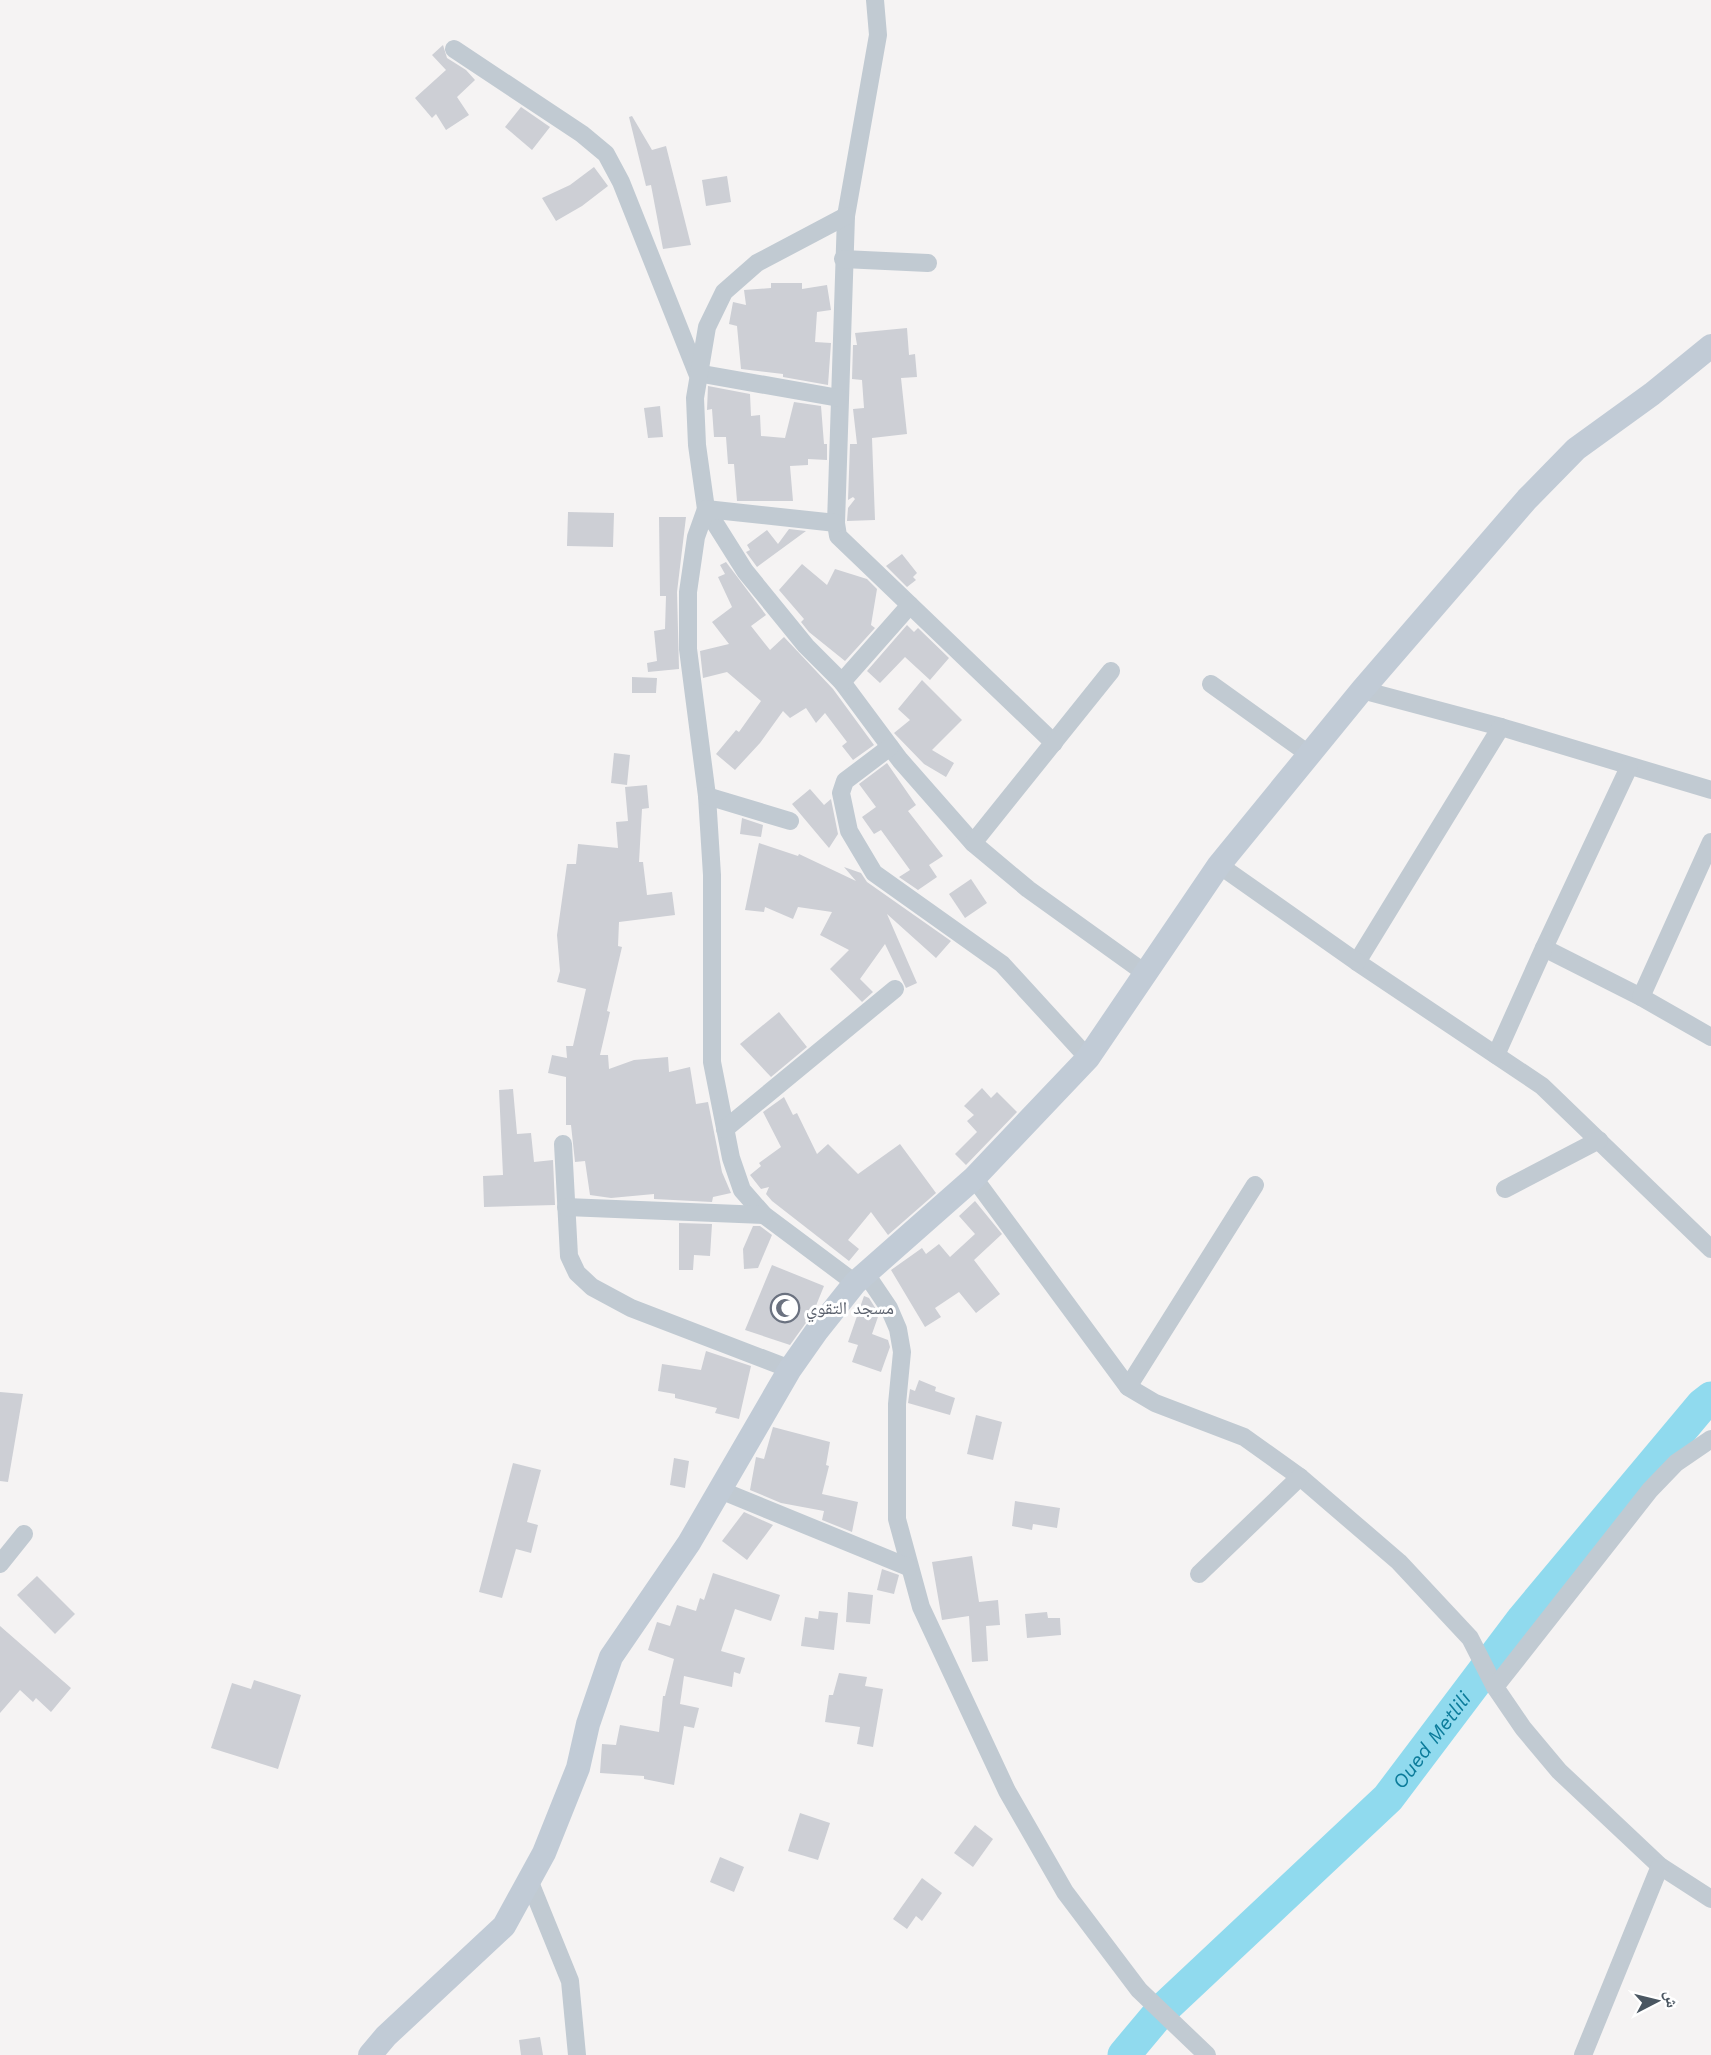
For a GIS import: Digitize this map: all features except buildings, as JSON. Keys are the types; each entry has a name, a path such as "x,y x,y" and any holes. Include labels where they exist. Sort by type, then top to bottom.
{"main road":[{"path":"370,2055 386,2036 504,1926 544,1853 578,1768 588,1724 611,1657 690,1542 790,1369 860,1279 974,1178 1088,1058 1219,865 1362,690 1527,499 1576,449 1652,394 1711,346"}],"street":[{"path":"875,0 878,34 846,216 843,259 844,305 836,524 838,536 851,551 1054,743"},
{"path":"454,49 582,134 606,154 621,182 697,373"},
{"path":"846,216 756,263 724,292 707,327 697,373 695,398 697,445 706,509 745,571 806,646 842,682 890,747 973,843 1029,889 1146,974"},
{"path":"843,259 928,263"},
{"path":"697,373 839,398"},
{"path":"706,509 836,524"},
{"path":"706,509 696,537 690,581 688,649 707,796 712,875 712,1062 725,1129 742,1190 764,1215 860,1279 889,1308 898,1329 902,1352 897,1404 897,1519 908,1567 921,1607 1007,1791 1065,1892 1138,1990 1207,2055"},
{"path":"842,682 910,605"},
{"path":"973,843 1112,672"},
{"path":"1210,684 1310,755"},
{"path":"1362,690 1501,727 1711,790"},
{"path":"1358,962 1501,727"},
{"path":"890,747 844,782 841,793 849,831 874,873 1002,964 1088,1058"},
{"path":"1496,1055 1629,767"},
{"path":"707,796 790,821"},
{"path":"1641,997 1711,842"},
{"path":"1219,865 1542,1086 1711,1249"},
{"path":"1544,948 1641,997 1711,1037"},
{"path":"725,1129 895,989"},
{"path":"1505,1189 1599,1140"},
{"path":"562,1144 569,1256 577,1274 592,1287 630,1308 790,1369"},
{"path":"974,1178 1128,1387 1155,1403 1244,1437 1300,1477 1399,1562 1470,1638 1495,1687 1523,1728 1559,1771 1660,1866 1711,1899"},
{"path":"1128,1387 1255,1185"},
{"path":"566,1207 764,1215"},
{"path":"1495,1687 1650,1490 1676,1463 1711,1438"},
{"path":"1199,1574 1300,1477"},
{"path":"720,1490 908,1567"},
{"path":"0,1564 24,1534"},
{"path":"1583,2055 1660,1866"},
{"path":"529,1880 570,1981 577,2055"}],"waterway":[{"name":"Oued Metlili","path":"1124,2055 1160,2012 1388,1798 1523,1619 1702,1405 1711,1398"}],"place":[{"name":"مسجد التقوي","path":"785,1308"}]}
